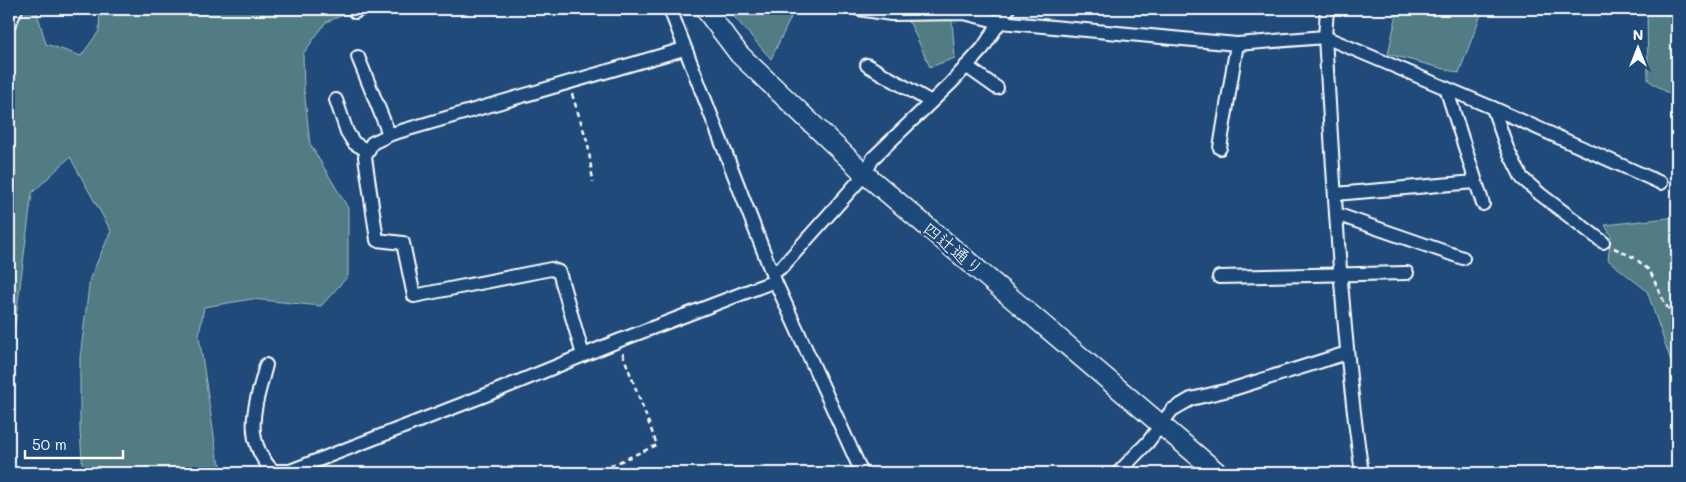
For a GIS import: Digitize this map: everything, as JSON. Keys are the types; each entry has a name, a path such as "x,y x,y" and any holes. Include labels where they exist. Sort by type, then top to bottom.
{"street":[{"path":"9,24 16,9"},
{"path":"670,9 773,277 862,473"},
{"name":"四辻通り","path":"705,9 739,54 865,174 1218,473"},
{"path":"859,9 891,14 964,13 1000,22 1237,44 1326,37 1493,108 1661,183"},
{"path":"266,365 253,414 254,439 265,462 273,471 290,471 491,393 773,277 865,174 873,158 983,48 1008,9"},
{"path":"1327,9 1326,37 1340,275 1347,353 1362,473"},
{"path":"1220,148 1237,44"},
{"path":"583,355 559,272 551,270 414,296 403,243 377,240 365,156 372,143 389,134 684,49"},
{"path":"358,57 389,134"},
{"path":"867,65 930,102"},
{"path":"966,66 997,88"},
{"path":"1446,88 1483,204"},
{"path":"336,100 347,132 354,143 368,151"},
{"path":"1493,108 1507,148 1522,178 1603,242"},
{"path":"1335,194 1475,182"},
{"path":"1336,214 1464,258"},
{"path":"1220,277 1407,273"},
{"path":"1118,473 1148,442 1172,410 1191,399 1233,389 1347,353"}],"path":[{"path":"569,83 588,144 594,182"},
{"path":"1603,242 1635,258 1650,271 1665,304 1677,318"},
{"path":"594,473 657,445 618,341"}],"green space":[{"path":"9,9 36,9 46,44 81,56 99,31 100,9 358,9 326,22 303,54 304,89 310,144 348,208 348,276 321,306 252,299 204,307 199,336 217,456 225,473 83,473 80,431 80,358 90,278 111,231 70,157 32,193 15,325 9,337"},
{"path":"730,9 795,9 771,59 729,11"},
{"path":"879,9 951,9 955,58 930,67 910,23"},
{"path":"1398,9 1483,9 1459,73 1388,54"},
{"path":"1647,9 1677,9 1677,99 1648,80"},
{"path":"1677,217 1677,363 1672,364 1647,291 1608,260 1611,236 1605,225"}]}
